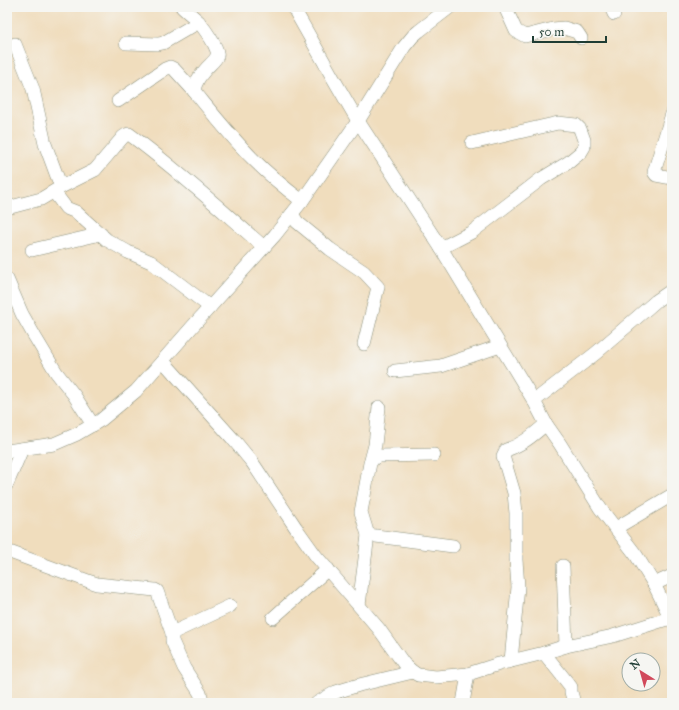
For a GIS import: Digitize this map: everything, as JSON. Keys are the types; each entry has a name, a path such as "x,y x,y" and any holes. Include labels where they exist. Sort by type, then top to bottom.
{"street":[{"path":"182,7 199,22 218,51 218,55 215,60 198,78 194,91"},
{"path":"163,360 252,462 316,556 380,629 404,664 418,675 436,677 468,674 499,664 566,646 612,636 671,619 654,584 636,555 600,508 546,424 534,401 441,248 358,121 293,7"},
{"path":"7,451 54,444 77,434 102,420 136,391 292,214 358,121 404,47 436,12 450,7"},
{"path":"505,7 516,31 525,36 553,29 564,28 577,32 581,38"},
{"path":"126,43 163,43 199,22"},
{"path":"15,44 33,89 57,190 66,208 76,212 107,240 151,262 210,307"},
{"path":"118,101 165,69 170,67 174,69 252,158 266,172 302,201"},
{"path":"672,114 654,172 656,175 672,178"},
{"path":"441,248 472,232 541,179 569,162 581,152 584,147 584,140 580,129 576,125 558,123 472,143"},
{"path":"7,208 41,199 95,170 123,137 129,134 194,186 264,247"},
{"path":"292,214 297,222 330,249 364,272 378,287 364,344"},
{"path":"32,250 101,234"},
{"path":"7,279 22,314 56,372 74,395 93,425"},
{"path":"534,401 596,353 656,301 672,290"},
{"path":"395,371 441,366 500,346"},
{"path":"359,605 368,535 361,512 370,463 375,445 378,407"},
{"path":"511,661 518,587 516,564 516,513 514,493 503,456 506,450 513,448 530,438 546,424"},
{"path":"7,484 22,449"},
{"path":"372,460 379,456 434,455"},
{"path":"616,528 672,496"},
{"path":"368,535 453,546"},
{"path":"7,551 91,582 156,590 172,633 172,642 184,668 198,689 203,703"},
{"path":"563,566 566,646"},
{"path":"273,618 328,569"},
{"path":"654,584 672,576"},
{"path":"172,633 230,606"},
{"path":"544,653 571,687 574,703"},
{"path":"317,703 336,692 358,685 413,672"},
{"path":"463,703 468,674"}]}
